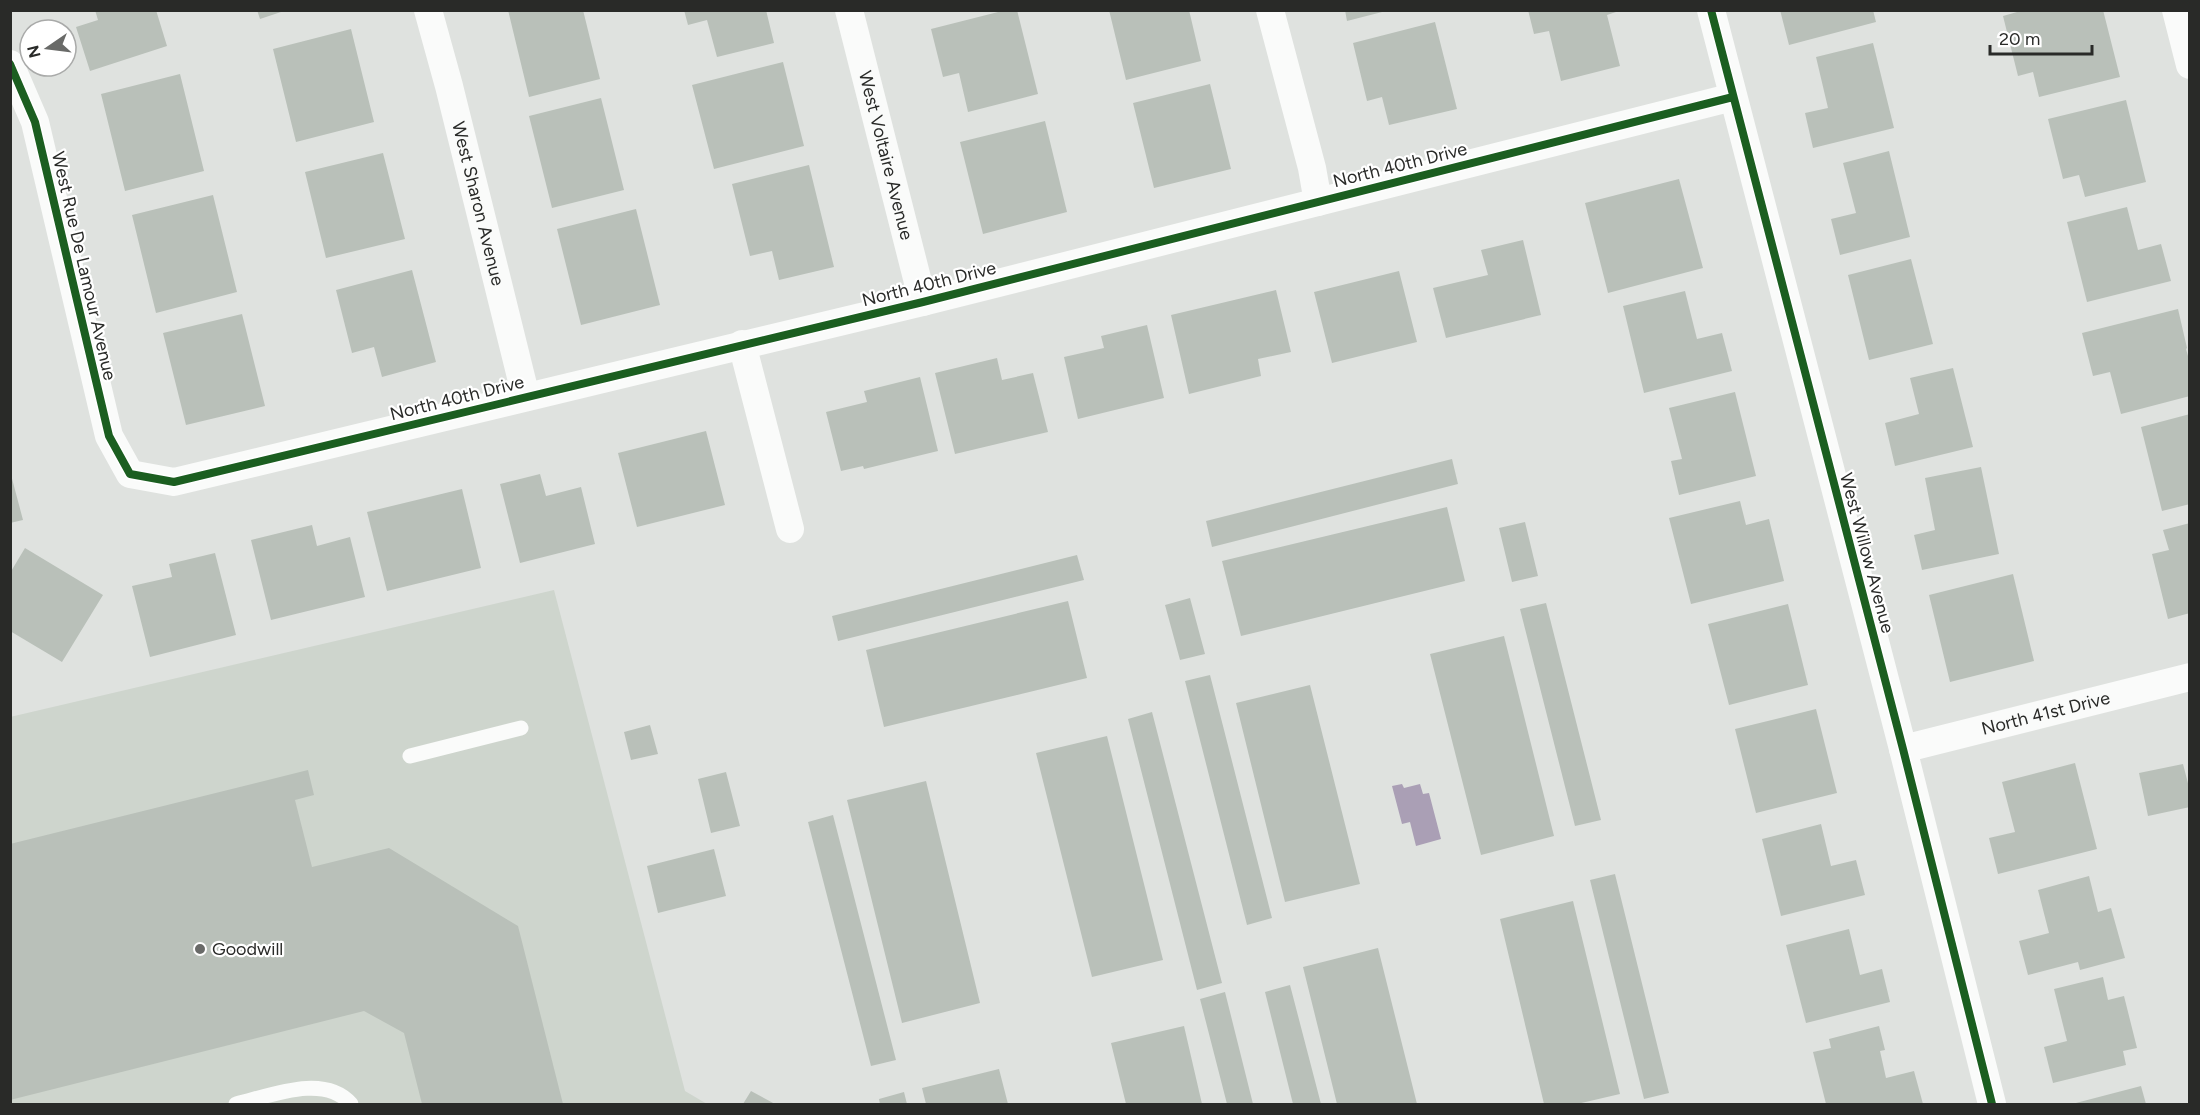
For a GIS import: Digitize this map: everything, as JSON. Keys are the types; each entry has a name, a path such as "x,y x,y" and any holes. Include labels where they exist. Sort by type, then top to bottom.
{"street":[{"name":"West Sharon Avenue","path":"428,10 526,397"},
{"name":"West Voltaire Avenue","path":"849,10 923,302"},
{"path":"1270,10 1312,168 1318,202"},
{"name":"West Willow Avenue","path":"1711,10 1903,749 1992,1104"},
{"path":"2176,10 2190,65"},
{"name":"West Rue De Lamour Avenue","path":"12,70 35,122 109,436 130,474"},
{"name":"North 40th Drive","path":"130,474 174,482 923,302 1733,97"},
{"path":"742,344 790,529"},
{"name":"North 41st Drive","path":"1903,749 2190,677"}],"lane":[{"path":"410,756 521,728"},
{"path":"236,1104 308,1087 343,1095 351,1104"}],"shaded area":[{"path":"554,590 685,1091 707,1104 11,1104 10,717"},
{"path":"1402,784 1404,788 1420,784 1423,794 1429,793 1441,839 1416,846 1410,822 1402,824 1392,786"}],"building":[{"path":"95,10 156,10 167,46 90,71 78,26 98,20"},
{"path":"257,10 284,10 284,11 260,19"},
{"path":"508,10 583,10 600,79 529,97"},
{"path":"684,10 766,10 774,43 717,57 707,20 688,25"},
{"path":"1006,10 1017,10 1038,94 968,112 959,73 943,77 931,29"},
{"path":"1109,10 1189,10 1201,61 1126,80"},
{"path":"1345,10 1386,10 1386,11 1347,21"},
{"path":"1528,10 1622,10 1607,15 1620,66 1561,81 1549,31 1534,34"},
{"path":"1780,10 1873,10 1876,22 1789,45"},
{"path":"2024,10 2103,10 2120,77 2039,97 2033,72 2018,76 2003,16"},
{"path":"1435,22 1457,109 1389,125 1382,97 1367,101 1353,43"},
{"path":"351,29 374,122 296,142 273,49"},
{"path":"1873,43 1894,128 1813,148 1805,113 1828,108 1816,57"},
{"path":"783,62 804,146 714,169 692,85"},
{"path":"180,74 204,171 125,191 101,94"},
{"path":"1210,84 1231,169 1154,188 1133,103"},
{"path":"601,98 624,190 552,208 529,116"},
{"path":"2126,100 2146,182 2085,197 2079,175 2063,179 2048,119"},
{"path":"1045,121 1067,212 983,234 960,142"},
{"path":"1889,151 1910,237 1840,255 1831,219 1856,213 1843,163"},
{"path":"383,153 405,239 326,258 305,172"},
{"path":"809,165 834,267 779,280 772,251 750,256 732,184"},
{"path":"1679,179 1703,268 1608,293 1585,203"},
{"path":"213,195 237,292 156,313 132,215"},
{"path":"2127,207 2138,250 2161,244 2171,281 2087,302 2067,222"},
{"path":"636,209 660,305 581,325 557,229"},
{"path":"1523,240 1541,315 1446,338 1433,288 1488,275 1481,250"},
{"path":"1911,259 1933,344 1869,360 1848,275"},
{"path":"412,270 436,362 382,377 374,347 352,353 336,290"},
{"path":"1399,271 1417,342 1332,363 1314,292"},
{"path":"1276,290 1291,352 1258,359 1261,376 1189,394 1171,315"},
{"path":"1685,291 1697,339 1722,333 1732,371 1644,393 1623,306"},
{"path":"2178,309 2190,363 2190,396 2121,414 2110,372 2093,376 2082,333"},
{"path":"242,314 265,406 186,425 163,333"},
{"path":"1147,325 1164,398 1078,419 1064,357 1104,348 1101,336"},
{"path":"997,358 1002,380 1033,373 1048,432 955,454 935,373"},
{"path":"1953,368 1973,447 1895,466 1885,423 1919,414 1910,378"},
{"path":"920,377 938,451 864,469 863,466 841,471 826,412 867,402 864,391"},
{"path":"1735,392 1756,476 1679,495 1671,461 1682,459 1669,408"},
{"path":"2190,414 2190,504 2162,511 2141,427"},
{"path":"706,431 725,505 637,527 618,453"},
{"path":"1452,459 1458,484 1212,547 1206,521"},
{"path":"1981,467 1999,554 1922,570 1914,535 1935,530 1925,478"},
{"path":"10,471 23,520 10,523"},
{"path":"540,474 546,496 581,487 595,544 520,563 500,484"},
{"path":"462,489 481,568 387,591 367,512"},
{"path":"1740,501 1746,525 1769,519 1784,581 1691,604 1669,518"},
{"path":"1447,507 1465,581 1241,636 1222,561"},
{"path":"1525,522 1538,576 1512,582 1499,528"},
{"path":"2190,523 2190,613 2168,619 2152,554 2169,550 2163,530"},
{"path":"312,525 317,546 350,537 365,597 271,620 251,540"},
{"path":"25,548 103,595 62,662 10,631 10,573"},
{"path":"215,553 236,635 150,657 132,586 172,577 169,564"},
{"path":"1077,555 1084,580 838,641 832,616"},
{"path":"2013,574 2034,661 1950,682 1929,595"},
{"path":"1190,598 1205,654 1180,660 1165,605"},
{"path":"1068,601 1087,678 884,727 866,650"},
{"path":"1546,603 1601,820 1575,826 1520,609"},
{"path":"1788,604 1808,685 1729,705 1708,624"},
{"path":"1504,636 1554,836 1481,855 1430,654"},
{"path":"1210,675 1272,918 1247,925 1185,681"},
{"path":"1310,685 1360,884 1285,902 1236,703"},
{"path":"1816,709 1837,793 1756,813 1735,729"},
{"path":"1152,712 1222,983 1197,990 1128,719"},
{"path":"650,725 658,754 631,760 624,732"},
{"path":"1107,736 1163,960 1092,977 1036,753"},
{"path":"2075,763 2097,849 1998,874 1989,838 2015,832 2002,782"},
{"path":"2183,764 2190,791 2190,807 2148,816 2139,773"},
{"path":"308,770 314,795 295,800 312,867 389,848 518,926 563,1104 422,1104 404,1033 364,1011 10,1100 10,844"},
{"path":"726,772 740,826 711,833 698,779"},
{"path":"926,781 980,1003 902,1023 847,800"},
{"path":"833,815 896,1060 871,1066 808,822"},
{"path":"1821,824 1831,866 1856,860 1865,895 1781,916 1762,839"},
{"path":"714,849 726,896 658,913 647,866"},
{"path":"1615,874 1669,1093 1644,1099 1590,880"},
{"path":"2089,876 2098,912 2111,908 2125,958 2080,970 2078,962 2028,975 2019,941 2049,933 2038,890"},
{"path":"1573,901 1620,1094 1577,1104 1544,1104 1500,919"},
{"path":"1849,929 1860,975 1882,969 1890,1002 1806,1023 1786,945"},
{"path":"1378,948 1417,1104 1337,1104 1303,967"},
{"path":"2103,977 2108,1000 2124,996 2137,1048 2123,1051 2126,1065 2053,1083 2044,1047 2067,1041 2054,989"},
{"path":"1290,985 1321,1104 1293,1104 1265,992"},
{"path":"1225,992 1253,1104 1227,1104 1200,999"},
{"path":"1184,1026 1202,1104 1126,1104 1111,1043"},
{"path":"1879,1026 1885,1050 1880,1051 1886,1078 1914,1071 1923,1104 1826,1104 1813,1052 1831,1048 1829,1039"},
{"path":"999,1069 1008,1104 926,1104 922,1088"},
{"path":"2141,1086 2146,1104 2072,1104"},
{"path":"751,1091 775,1104 743,1104"},
{"path":"904,1092 907,1104 880,1104 879,1099"}],"cycle path":[{"path":"1711,10 1903,749 1992,1104"},
{"path":"10,64 35,122 109,436 130,474 174,482 923,302 1733,97"}],"place":[{"name":"Goodwill","path":"200,949"}]}
